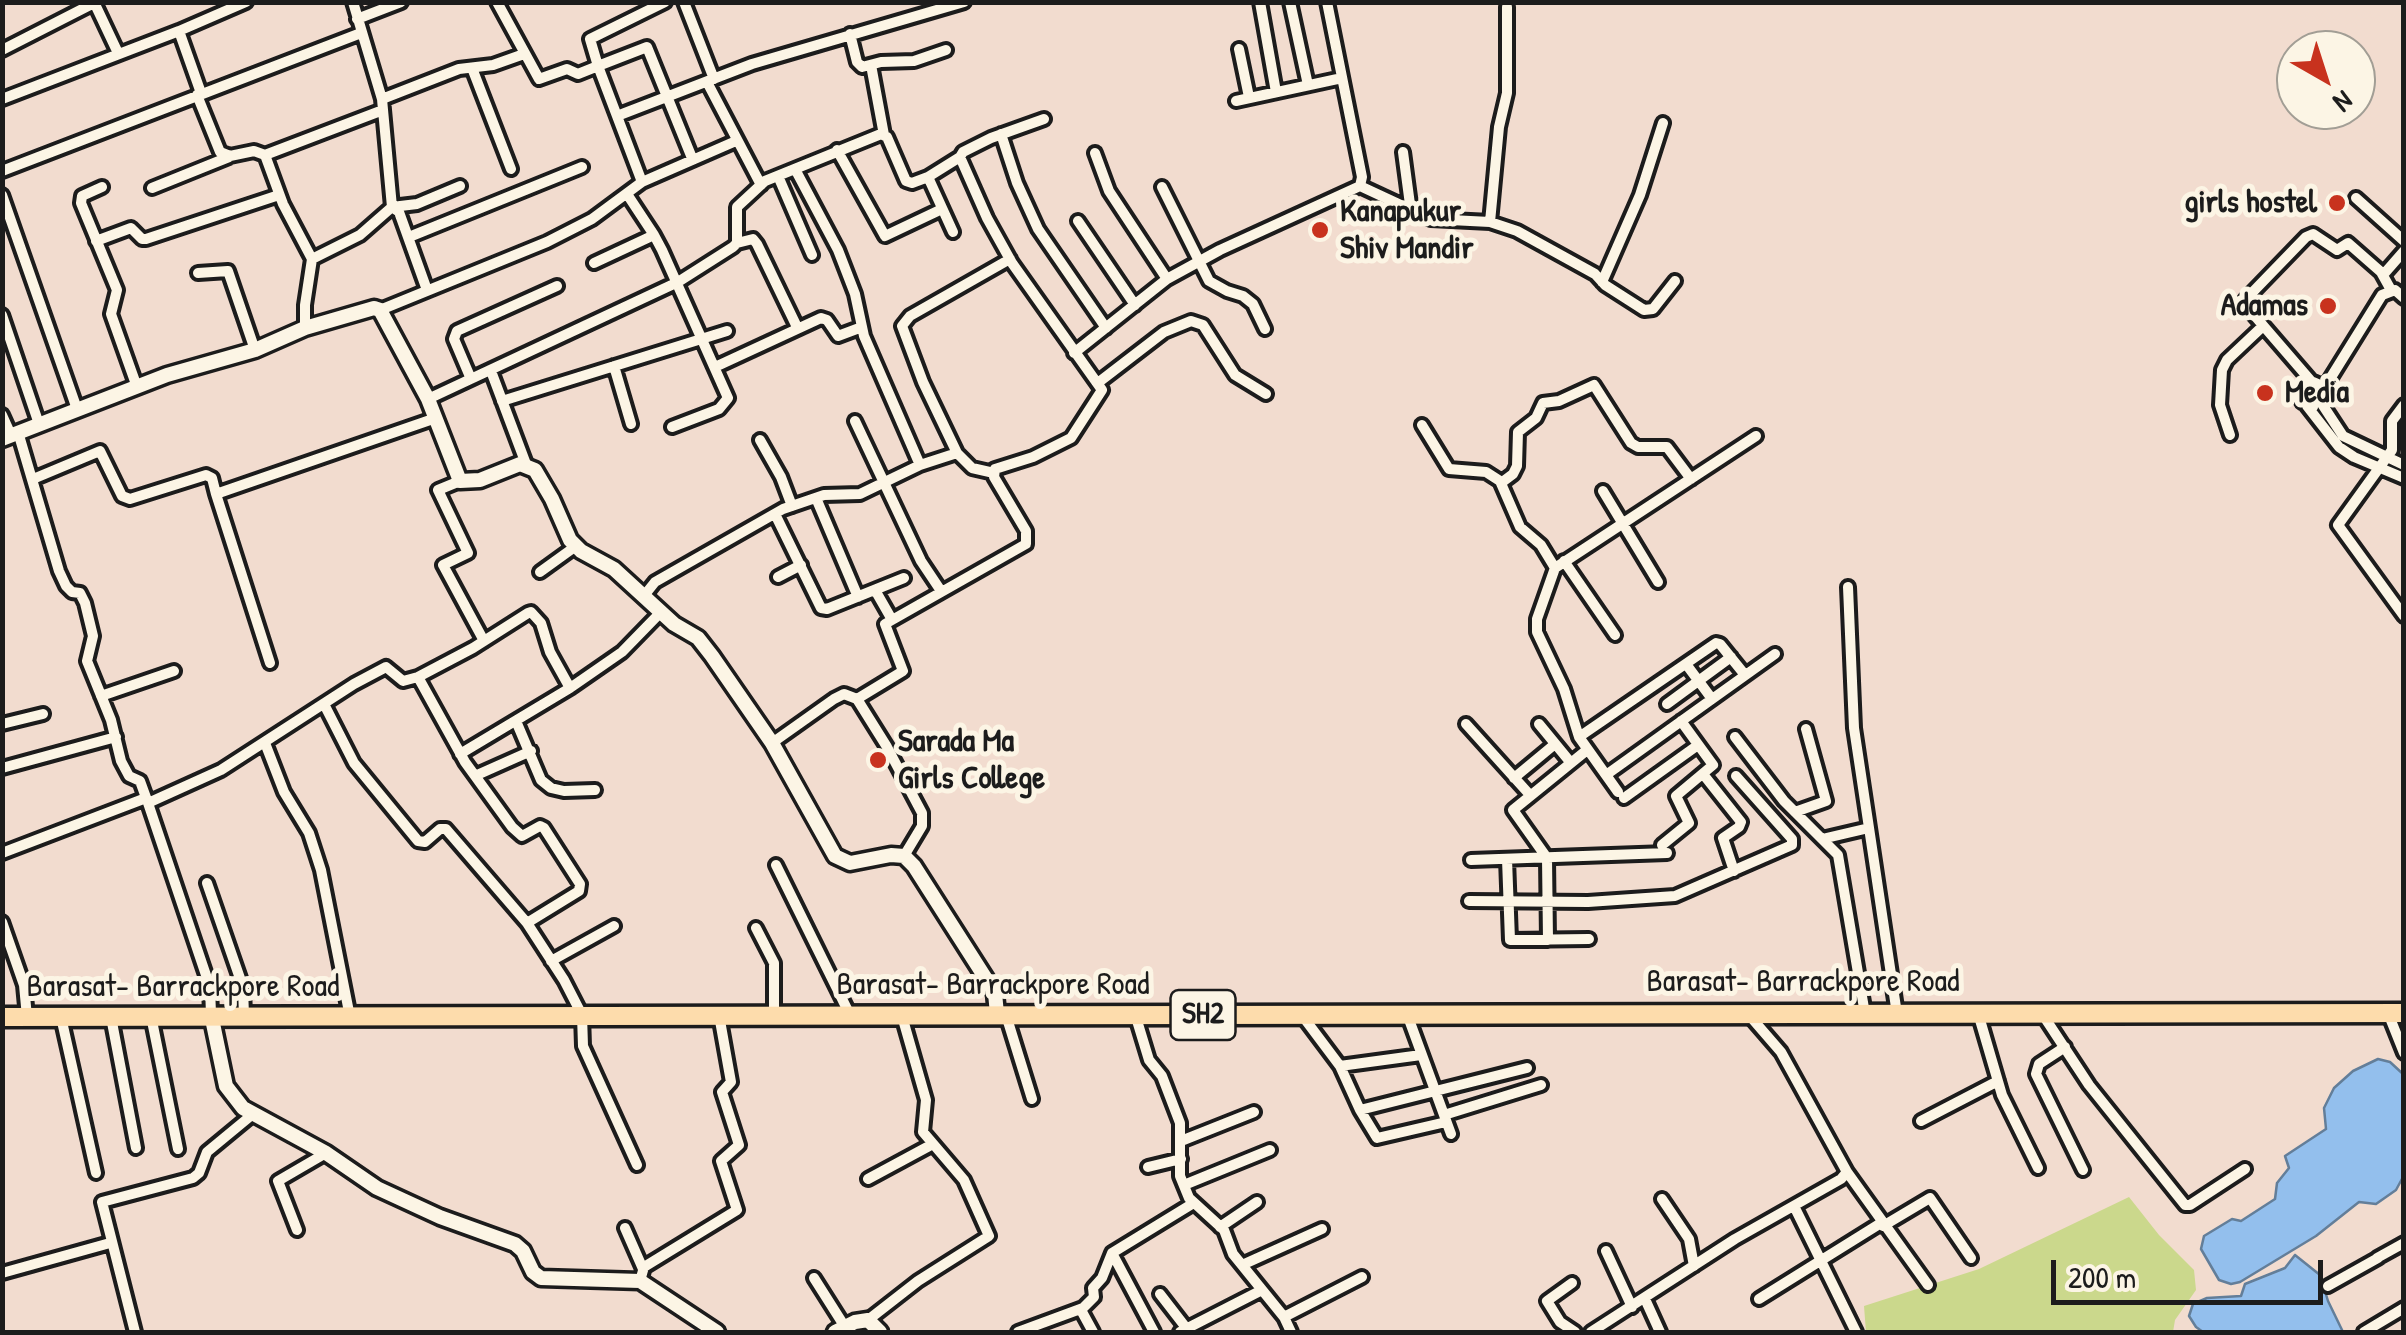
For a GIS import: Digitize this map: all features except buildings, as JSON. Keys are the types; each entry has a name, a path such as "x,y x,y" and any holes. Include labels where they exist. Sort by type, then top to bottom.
{"main road":[{"name":"Barasat- Barrackpore Road","path":"2,1017 2396,1013"}],"street":[{"path":"2,100 246,2"},
{"path":"353,2 382,104 392,207 399,212 427,290"},
{"path":"357,18 401,2"},
{"path":"497,2 538,78 567,69 578,74 648,46 692,158"},
{"path":"642,182 590,40 648,6 665,2"},
{"path":"684,2 710,80 736,141 761,184"},
{"path":"1260,2 1276,92"},
{"path":"1290,2 1308,85"},
{"path":"1326,2 1362,178 1360,186"},
{"path":"2,50 94,3 118,53"},
{"path":"617,116 752,64 964,3"},
{"path":"1490,222 1499,127 1507,94 1507,7"},
{"path":"179,31 220,152 230,156"},
{"path":"3,170 361,33"},
{"path":"850,34 859,66 914,61 946,50"},
{"path":"1239,49 1249,97"},
{"path":"152,188 230,156 254,151 265,155 459,69 493,66 524,54"},
{"path":"871,65 884,135 906,180 912,183 1000,134 1044,119"},
{"path":"472,68 511,169"},
{"path":"1236,101 1342,78"},
{"path":"1602,282 1640,195 1663,123"},
{"path":"1000,134 1038,229 1106,328"},
{"path":"736,243 737,207 761,184 837,150 884,135"},
{"path":"10,436 166,374 254,350 306,328 374,308 380,310 547,242 592,220 642,182 736,141"},
{"path":"837,150 885,236 942,209"},
{"path":"1403,152 1412,212"},
{"path":"1095,154 1108,192 1167,278"},
{"path":"265,155 312,259 304,305 306,328"},
{"path":"960,158 1010,259 1102,390 1070,438 1033,457 999,466 994,473"},
{"path":"409,237 582,168"},
{"path":"795,169 838,250 862,328 920,465"},
{"path":"778,176 812,255"},
{"path":"928,177 953,232"},
{"path":"312,259 360,235 392,207 417,204 460,186"},
{"path":"1360,186 1412,212 1444,222 1490,222 1536,240 1649,311 1675,281"},
{"path":"1074,353 1167,278 1360,186"},
{"path":"1162,187 1209,281 1227,292 1244,296 1253,304 1265,328"},
{"path":"102,188 81,200 117,290 112,314 137,387"},
{"path":"626,194 654,235 728,402 672,427"},
{"path":"2,195 77,409"},
{"path":"96,242 131,228 146,239 280,195"},
{"path":"2356,198 2404,241"},
{"path":"1078,221 1135,305"},
{"path":"594,262 654,235"},
{"path":"2324,387 2311,381 2263,326 2246,304 2245,296 2310,235 2316,235 2338,251 2348,242 2383,274 2391,290 2404,298"},
{"path":"428,399 676,282 736,243 753,239 797,326"},
{"path":"2383,274 2404,251"},
{"path":"856,699 904,671 885,627 890,618 1026,544 1026,532 994,473 972,468 957,452 903,332 904,321 1010,259"},
{"path":"198,273 228,271 254,350"},
{"path":"471,379 454,339 456,331 558,286"},
{"path":"2308,406 2322,404 2326,399 2324,387 2382,296 2391,290"},
{"path":"380,310 428,399 460,481"},
{"path":"2,316 38,424"},
{"path":"714,367 797,326 824,318 838,336 862,328"},
{"path":"1099,382 1164,332 1191,321 1203,325 1236,375 1266,394"},
{"path":"2230,435 2219,400 2222,370 2227,360 2263,326"},
{"path":"502,401 728,331"},
{"path":"614,366 631,424"},
{"path":"491,371 526,464 543,484 570,540 614,569 661,612 698,638 772,742 840,861 850,863 891,855 904,856 914,866 994,993 1032,1099"},
{"path":"2311,381 2301,389 2300,396 2338,447 2354,457 2404,465"},
{"path":"1501,483 1517,466 1518,432 1536,418 1543,403 1559,401 1594,385 1631,443 1638,447 1668,447 1691,478"},
{"path":"2322,404 2343,436 2385,461 2404,478"},
{"path":"2404,404 2392,422 2393,447 2338,524 2404,616"},
{"path":"2,414 33,479 42,520 66,586 80,593 86,603 93,636 86,658 121,761 129,776 140,781 210,987 211,1014 226,1086 234,1100 326,1153 377,1188 440,1217 516,1244 533,1272 542,1278 641,1275 738,1210 721,1162 739,1145 722,1092 731,1082 720,1015"},
{"path":"216,494 433,420"},
{"path":"855,421 921,561 941,592"},
{"path":"1422,425 1449,470 1486,472 1501,483 1520,527 1560,564 1615,635"},
{"path":"1698,744 1621,795 1578,737 1564,689 1536,626 1560,564 1756,436"},
{"path":"760,440 781,476 792,506"},
{"path":"33,479 100,451 122,496 130,499 206,475 212,478 270,662"},
{"path":"643,597 655,582 792,506 816,498 860,494 957,452"},
{"path":"484,641 443,564 468,553 438,490 526,464"},
{"path":"1602,491 1658,582"},
{"path":"816,498 858,597"},
{"path":"775,514 821,608 904,578"},
{"path":"540,572 576,546"},
{"path":"778,577 801,566"},
{"path":"1848,587 1850,686 1897,1014"},
{"path":"875,590 890,618"},
{"path":"2,853 221,770 386,667 402,681 418,676 531,612 570,688"},
{"path":"460,754 622,652 661,612"},
{"path":"1578,737 1718,642 1745,675"},
{"path":"1606,775 1776,654"},
{"path":"1667,704 1731,658"},
{"path":"1686,664 1712,699"},
{"path":"101,696 174,672"},
{"path":"418,676 460,754 520,834 544,828 580,884 579,890 527,923"},
{"path":"772,742 834,699 844,694 856,699 887,746 922,813 922,826 904,856"},
{"path":"324,706 354,764 418,841 424,842 440,829 446,829 527,923 582,1015 583,1046 637,1165"},
{"path":"2,724 43,714"},
{"path":"516,721 534,766 551,788 580,793 595,790"},
{"path":"1470,860 1664,849 1689,823 1676,796 1714,764 1681,721"},
{"path":"1466,724 1530,795"},
{"path":"1539,724 1571,763"},
{"path":"1795,812 1826,801 1806,729"},
{"path":"2,768 116,737"},
{"path":"1735,737 1795,812 1839,857 1865,1015"},
{"path":"264,743 284,792 309,833 321,870 350,1018"},
{"path":"1514,778 1556,744"},
{"path":"1548,940 1547,858 1514,813 1514,807 1588,750"},
{"path":"476,775 531,751"},
{"path":"1704,774 1741,822 1739,828 1723,838 1734,871"},
{"path":"1469,901 1675,896 1790,846 1793,842 1736,776"},
{"path":"1822,838 1869,828"},
{"path":"1507,859 1510,940 1589,939"},
{"path":"776,865 850,1016"},
{"path":"207,883 244,988 244,1016"},
{"path":"2,922 24,985 27,1018"},
{"path":"551,960 614,926"},
{"path":"756,928 774,963 774,1014"},
{"path":"2040,1011 2115,1119 2185,1205 2245,1169"},
{"path":"1747,1012 1781,1052 1847,1172 1928,1285"},
{"path":"1978,1012 1998,1081 2038,1168"},
{"path":"2396,1013 2404,1053"},
{"path":"1135,1014 1149,1060 1162,1076 1174,1108 1181,1141 1180,1176 1192,1204 1220,1227 1242,1265 1284,1316 1291,1332"},
{"path":"1301,1014 1340,1066 1377,1138 1541,1085"},
{"path":"1406,1014 1451,1134"},
{"path":"151,1016 178,1149"},
{"path":"814,1278 840,1330 868,1320 918,1281 989,1236 964,1180 923,1132 926,1100 902,1016"},
{"path":"61,1017 96,1173"},
{"path":"111,1017 136,1148"},
{"path":"2065,1047 2039,1064 2036,1074 2082,1170"},
{"path":"1340,1066 1421,1056"},
{"path":"1360,1110 1527,1068"},
{"path":"1922,1121 1998,1081"},
{"path":"1181,1141 1254,1112"},
{"path":"134,1332 102,1202 193,1178 199,1174 207,1152 253,1114"},
{"path":"868,1180 931,1145"},
{"path":"1184,1186 1270,1150"},
{"path":"297,1230 278,1181 326,1153"},
{"path":"1148,1167 1181,1158"},
{"path":"1590,1332 1847,1172"},
{"path":"1759,1299 1930,1198 1972,1258"},
{"path":"1662,1199 1689,1239 1694,1266"},
{"path":"1220,1227 1258,1202"},
{"path":"1018,1332 1082,1308 1094,1296 1093,1288 1103,1276 1112,1253 1192,1204"},
{"path":"1794,1206 1856,1332"},
{"path":"625,1228 641,1275 716,1332"},
{"path":"1242,1265 1322,1229"},
{"path":"2,1273 110,1242"},
{"path":"2328,1286 2404,1243"},
{"path":"1606,1251 1632,1307"},
{"path":"1112,1253 1154,1332"},
{"path":"1284,1316 1362,1276"},
{"path":"1572,1283 1547,1301 1560,1322 1576,1332"},
{"path":"1160,1294 1184,1331 1262,1290"},
{"path":"1645,1299 1660,1332"},
{"path":"1082,1308 1092,1332"},
{"path":"2364,1332 2404,1308"},
{"path":"868,1320 880,1332"}],"green space":[{"path":"2129,1197 2194,1270 2196,1290 2175,1320 2173,1332 1866,1332 1864,1306 1979,1269"}],"water":[{"path":"2378,1059 2390,1062 2403,1074 2403,1177 2396,1190 2376,1204 2359,1202 2316,1236 2240,1282 2219,1280 2201,1249 2204,1236 2232,1219 2241,1221 2275,1199 2277,1183 2289,1168 2285,1156 2326,1129 2324,1108 2334,1088 2353,1071"},
{"path":"2295,1255 2320,1275 2343,1332 2203,1332 2196,1327 2189,1316 2193,1304 2207,1298 2241,1296 2245,1284 2285,1268"}],"place":[{"name":"girls hostel","path":"2337,203"},
{"name":"Kanapukur Shiv Mandir","path":"1320,230"},
{"name":"Adamas","path":"2328,306"},
{"name":"Media","path":"2265,393"},
{"name":"Sarada Ma Girls College","path":"878,760"}]}
